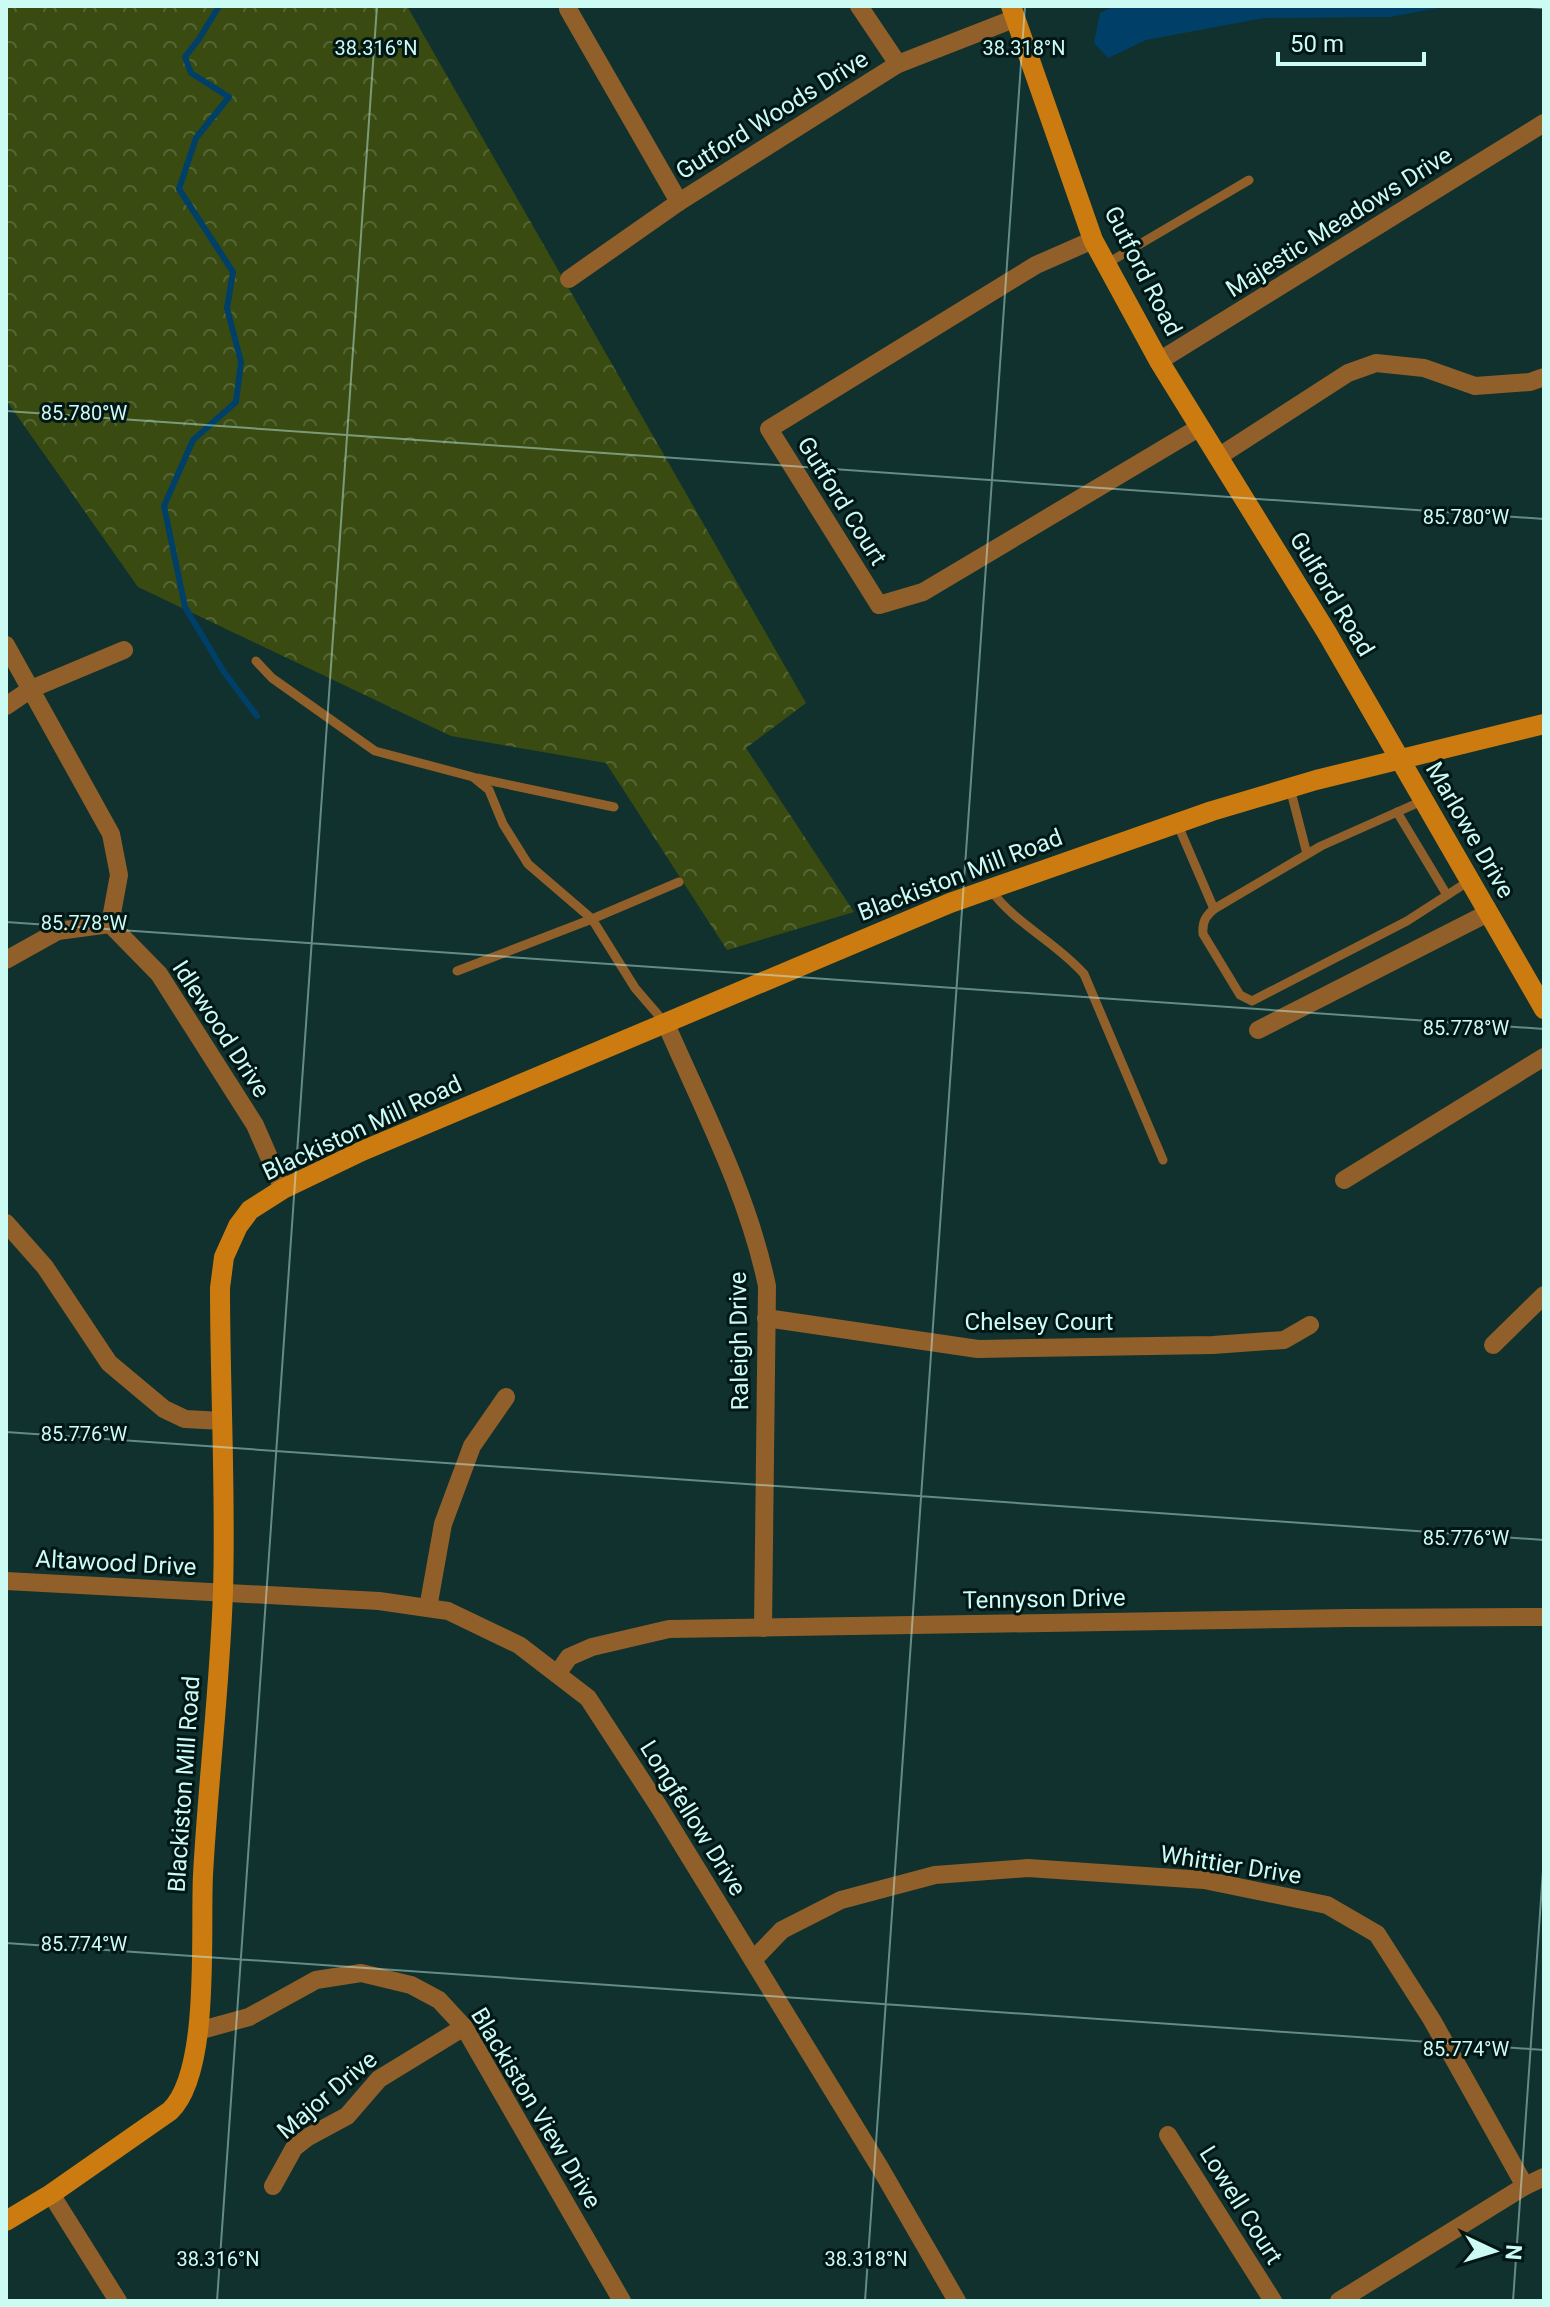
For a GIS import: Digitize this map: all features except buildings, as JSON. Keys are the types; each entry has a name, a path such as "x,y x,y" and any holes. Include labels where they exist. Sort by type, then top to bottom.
{"main road":[{"name":"Gutford Road","path":"1014,12 1093,240 1159,361 1218,457"},
{"name":"Gulford Road","path":"1218,457 1327,633 1399,760"},
{"name":"Blackiston Mill Road","path":"6,2221 51,2194 174,2107 191,2074 198,2031 203,1877 223,1592 220,1302 224,1257 238,1226 250,1210 283,1189 362,1151 941,906 1177,823 1290,788 1544,724"},
{"name":"Marlowe Drive","path":"1399,760 1544,1009"}],"street":[{"path":"859,6 898,64"},
{"path":"568,9 679,202"},
{"name":"Gutford Woods Drive","path":"569,279 679,202 898,64 1014,12"},
{"name":"Majestic Meadows Drive","path":"1159,361 1544,123"},
{"name":"Gutford Court","path":"1093,240 1036,265 769,429 879,605 923,592 1200,427"},
{"path":"1218,457 1348,373 1376,363 1424,368 1475,386 1530,382 1544,377"},
{"path":"6,645 111,834 119,875 110,924 58,931 6,960"},
{"path":"6,706 31,689 124,650"},
{"path":"1258,1030 1488,913"},
{"name":"Idlewood Drive","path":"110,924 159,974 255,1125 283,1189"},
{"name":"Raleigh Drive","path":"666,1024 734,1179 759,1248 767,1286 763,1628"},
{"path":"1344,1180 1544,1057"},
{"path":"6,1223 45,1267 109,1363 164,1409 185,1419 222,1421"},
{"path":"1493,1345 1544,1295"},
{"name":"Chelsey Court","path":"766,1318 978,1349 1213,1345 1284,1340 1310,1325"},
{"path":"428,1608 443,1524 472,1446 506,1397"},
{"name":"Altawood Drive","path":"6,1581 223,1592"},
{"name":"Longfellow Drive","path":"223,1592 379,1601 448,1611 519,1645 588,1698 753,1960 957,2301"},
{"name":"Tennyson Drive","path":"557,1674 569,1657 592,1647 669,1629 1544,1617"},
{"name":"Whittier Drive","path":"753,1960 782,1930 841,1900 935,1875 1028,1868 1204,1880 1327,1905 1377,1934 1432,2020 1525,2186"},
{"name":"Blackiston View Drive","path":"198,2031 249,2017 316,1980 361,1973 411,1985 439,2000 464,2027 622,2301"},
{"name":"Major Drive","path":"273,2186 294,2148 347,2116 379,2079 464,2027"},
{"name":"Lowell Court","path":"1168,2135 1273,2301"},
{"path":"1339,2301 1544,2177"},
{"path":"51,2194 118,2301"}],"lane":[{"path":"1106,264 1249,180"},
{"path":"256,661 272,678 375,751 473,777 614,807"},
{"path":"473,777 489,790 503,824 528,864 592,919 635,988 666,1024"},
{"path":"1290,788 1307,854"},
{"path":"1422,801 1307,854 1214,909 1202,925 1203,934 1240,995 1252,1001 1407,921 1469,881"},
{"path":"1397,812 1447,895"},
{"path":"1177,823 1214,909"},
{"path":"457,971 679,882"},
{"path":"990,889 1007,910 1071,959 1084,974 1163,1160"}],"green space":[{"path":"6,6 407,6 806,703 746,748 854,912 727,950 606,763 451,736 138,587 6,400"}],"water":[{"path":"1115,6 1448,6 1390,17 1264,18 1146,40 1108,58 1094,43 1100,13"}],"waterway":[{"path":"219,6 185,57 191,73 229,97 196,138 179,189 233,272 227,308 241,362 236,402 193,440 164,506 185,607 224,672 257,716"}]}
